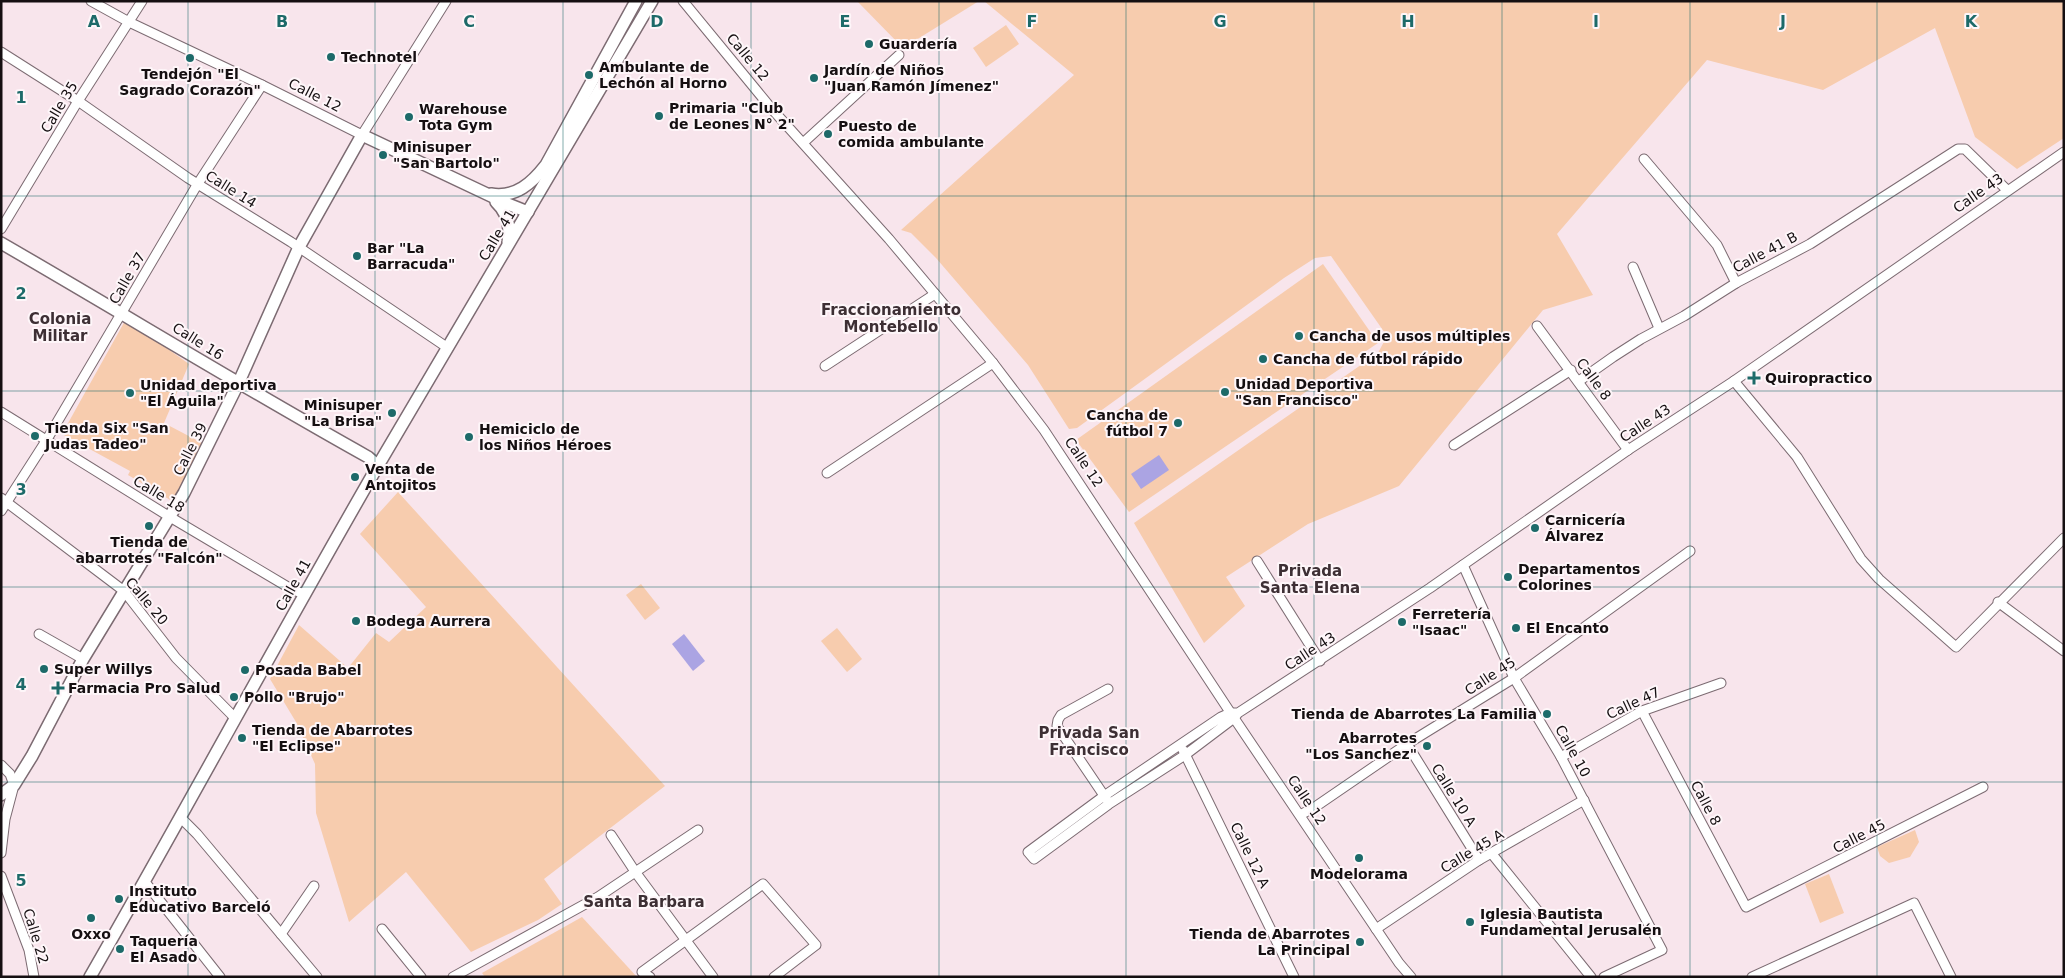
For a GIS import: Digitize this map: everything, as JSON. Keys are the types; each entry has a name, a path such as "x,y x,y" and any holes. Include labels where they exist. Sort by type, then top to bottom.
{"main road":[{"path":"488,194 500,195 517,192 533,181 538,175 546,164 636,1"},
{"name":"Calle 41","path":"90,977 378,466 652,1"},
{"name":"Calle 12","path":"362,134 528,212"},
{"name":"Calle 39","path":"1,794 14,785 32,756 83,659 170,517 201,462 299,248 362,134"},
{"path":"488,194 500,205 507,217 509,232 503,253"},
{"name":"Calle 16","path":"1,243 238,384 368,458 378,466"}],"street":[{"name":"Calle 12","path":"91,1 129,22 262,84 362,134"},
{"name":"Calle 35","path":"1,229 78,101 142,1"},
{"name":"Calle 39","path":"362,134 446,1"},
{"name":"Calle 12","path":"683,1 771,108 889,240 993,363 1066,462 1376,930 1411,977"},
{"name":"Calle 14","path":"1,52 78,101 197,184 299,248 448,348"},
{"path":"803,143 899,55"},
{"name":"Calle 37","path":"1,511 4,500 46,441 197,184 262,84"},
{"name":"Calle 41 B","path":"1579,381 1659,328 1684,316 1736,283 1833,230 1958,149 1965,149 2007,190"},
{"name":"Calle 43","path":"1234,715 1320,661 1463,565 1628,450 1734,381 2064,152"},
{"path":"1644,159 1716,245 1736,283"},
{"path":"1633,267 1659,328"},
{"path":"826,366 935,294"},
{"name":"Calle 8","path":"1537,326 1628,450"},
{"path":"827,473 993,363"},
{"path":"1454,445 1570,370"},
{"path":"1734,381 1797,457 1861,559 1879,578 1956,647 1998,602 2064,538"},
{"name":"Calle 18","path":"1,412 170,517 293,590 305,594"},
{"name":"Calle 20","path":"4,500 124,591 176,658 235,718"},
{"name":"Calle 45","path":"1300,815 1407,744 1514,678 1690,551"},
{"path":"1257,561 1320,661"},
{"name":"Calle 10","path":"1463,565 1514,678 1561,756 1662,950 1604,977"},
{"path":"1998,602 2064,651"},
{"path":"39,634 83,659"},
{"name":"Calle 47","path":"1561,756 1642,711 1721,682"},
{"path":"1107,800 1057,726 1058,720 1062,715 1108,689"},
{"name":"Calle 8","path":"1642,711 1746,907"},
{"path":"1234,715 1182,745 1107,800 1034,859 1028,852 1107,800 1185,755 1234,715"},
{"name":"Calle 10 A","path":"1407,744 1479,860"},
{"name":"Calle 12 A","path":"1182,745 1185,755 1294,977"},
{"path":"1,765 10,774 14,785 5,819 1,853"},
{"name":"Calle 45","path":"1746,907 1983,787"},
{"name":"Calle 45 A","path":"1376,930 1479,860 1584,800"},
{"path":"181,818 197,834 317,977"},
{"path":"453,977 598,897 698,830"},
{"path":"611,834 636,873 713,977"},
{"path":"1492,854 1591,977"},
{"name":"Calle 22","path":"1,876 29,950 34,977"},
{"path":"145,882 220,977"},
{"path":"650,977 642,972 763,884 816,945 774,977"},
{"path":"281,934 314,886"},
{"path":"1752,977 1914,903 1951,977"},
{"path":"382,929 421,977"}],"shaded area":[{"path":"857,1 979,1 903,48"},
{"path":"984,1 2064,1 2064,138 2017,169 1975,137 1935,28 1823,90 1707,60 1557,234 1593,295 1543,310 1399,486 1308,524 1226,577 1245,606 1204,643 1134,523 1378,353 1387,336 1331,256 1315,258 1284,278 1077,428 1069,429 1028,365 936,258 911,233 901,230 1074,75"},
{"path":"1006,25 1019,44 986,67 973,48"},
{"name":"Unidad Deportiva \"San Francisco\"","path":"1323,264 1378,343 1129,512 1076,440"},
{"name":"Unidad deportiva \"El Águila\"","path":"126,319 189,364 164,423 204,444 172,501 128,475 130,471 62,434"},
{"path":"1159,455 1169,470 1141,489 1131,474"},
{"path":"398,492 665,786 544,879 562,904 538,920 471,952 406,872 349,922 316,813 315,764 296,722 270,679 299,625 348,668 376,633 389,642 426,607 360,534"},
{"path":"641,584 660,608 645,620 626,595"},
{"path":"837,628 862,659 847,672 821,641"},
{"path":"684,634 705,661 693,671 672,644"},
{"path":"1915,830 1919,842 1910,857 1889,863 1880,856 1877,847"},
{"path":"1829,874 1844,913 1820,923 1805,884"},
{"path":"582,917 637,977 485,977 482,973"}],"place":[{"name":"Guardería","path":"869,44"},
{"name":"Technotel","path":"331,57"},
{"name":"Tendejón \"El Sagrado Corazón\"","path":"190,58"},
{"name":"Ambulante de Lechón al Horno","path":"589,75"},
{"name":"Jardín de Niños \"Juan Ramón Jímenez\"","path":"814,78"},
{"name":"Primaria \"Club de Leones N° 2\"","path":"659,116"},
{"name":"Warehouse Tota Gym","path":"409,117"},
{"name":"Puesto de comida ambulante","path":"828,134"},
{"name":"Minisuper \"San Bartolo\"","path":"383,155"},
{"name":"Bar \"La Barracuda\"","path":"357,256"},
{"name":"Cancha de usos múltiples","path":"1299,336"},
{"name":"Cancha de fútbol rápido","path":"1263,359"},
{"name":"Quiropractico","path":"1754,378"},
{"name":"Unidad Deportiva \"San Francisco\"","path":"1225,392"},
{"name":"Unidad deportiva \"El Águila\"","path":"130,393"},
{"name":"Minisuper \"La Brisa\"","path":"392,413"},
{"name":"Cancha de fútbol 7","path":"1178,423"},
{"name":"Tienda Six \"San Judas Tadeo\"","path":"35,436"},
{"name":"Hemiciclo de los Niños Héroes","path":"469,437"},
{"name":"Venta de Antojitos","path":"355,477"},
{"name":"Tienda de abarrotes \"Falcón\"","path":"149,526"},
{"name":"Carnicería Álvarez","path":"1535,528"},
{"name":"Departamentos Colorines","path":"1508,577"},
{"name":"Bodega Aurrera","path":"356,621"},
{"name":"Ferretería \"Isaac\"","path":"1402,622"},
{"name":"El Encanto","path":"1516,628"},
{"name":"Super Willys","path":"44,669"},
{"name":"Posada Babel","path":"245,670"},
{"name":"Farmacia Pro Salud","path":"58,688"},
{"name":"Pollo \"Brujo\"","path":"234,697"},
{"name":"Tienda de Abarrotes La Familia","path":"1547,714"},
{"name":"Tienda de Abarrotes \"El Eclipse\"","path":"242,738"},
{"name":"Abarrotes \"Los Sanchez\"","path":"1427,746"},
{"name":"Modelorama","path":"1359,858"},
{"name":"Instituto Educativo Barceló","path":"119,899"},
{"name":"Oxxo","path":"91,918"},
{"name":"Iglesia Bautista Fundamental Jerusalén","path":"1470,922"},
{"name":"Tienda de Abarrotes La Principal","path":"1360,942"},
{"name":"Taquería El Asado","path":"120,949"}],"district":[{"name":"Fraccionamiento Montebello","path":"891,318"},
{"name":"Colonia Militar","path":"60,328"},
{"name":"Privada Santa Elena","path":"1310,580"},
{"name":"Privada San Francisco","path":"1089,742"},
{"name":"Santa Barbara","path":"644,902"}]}
